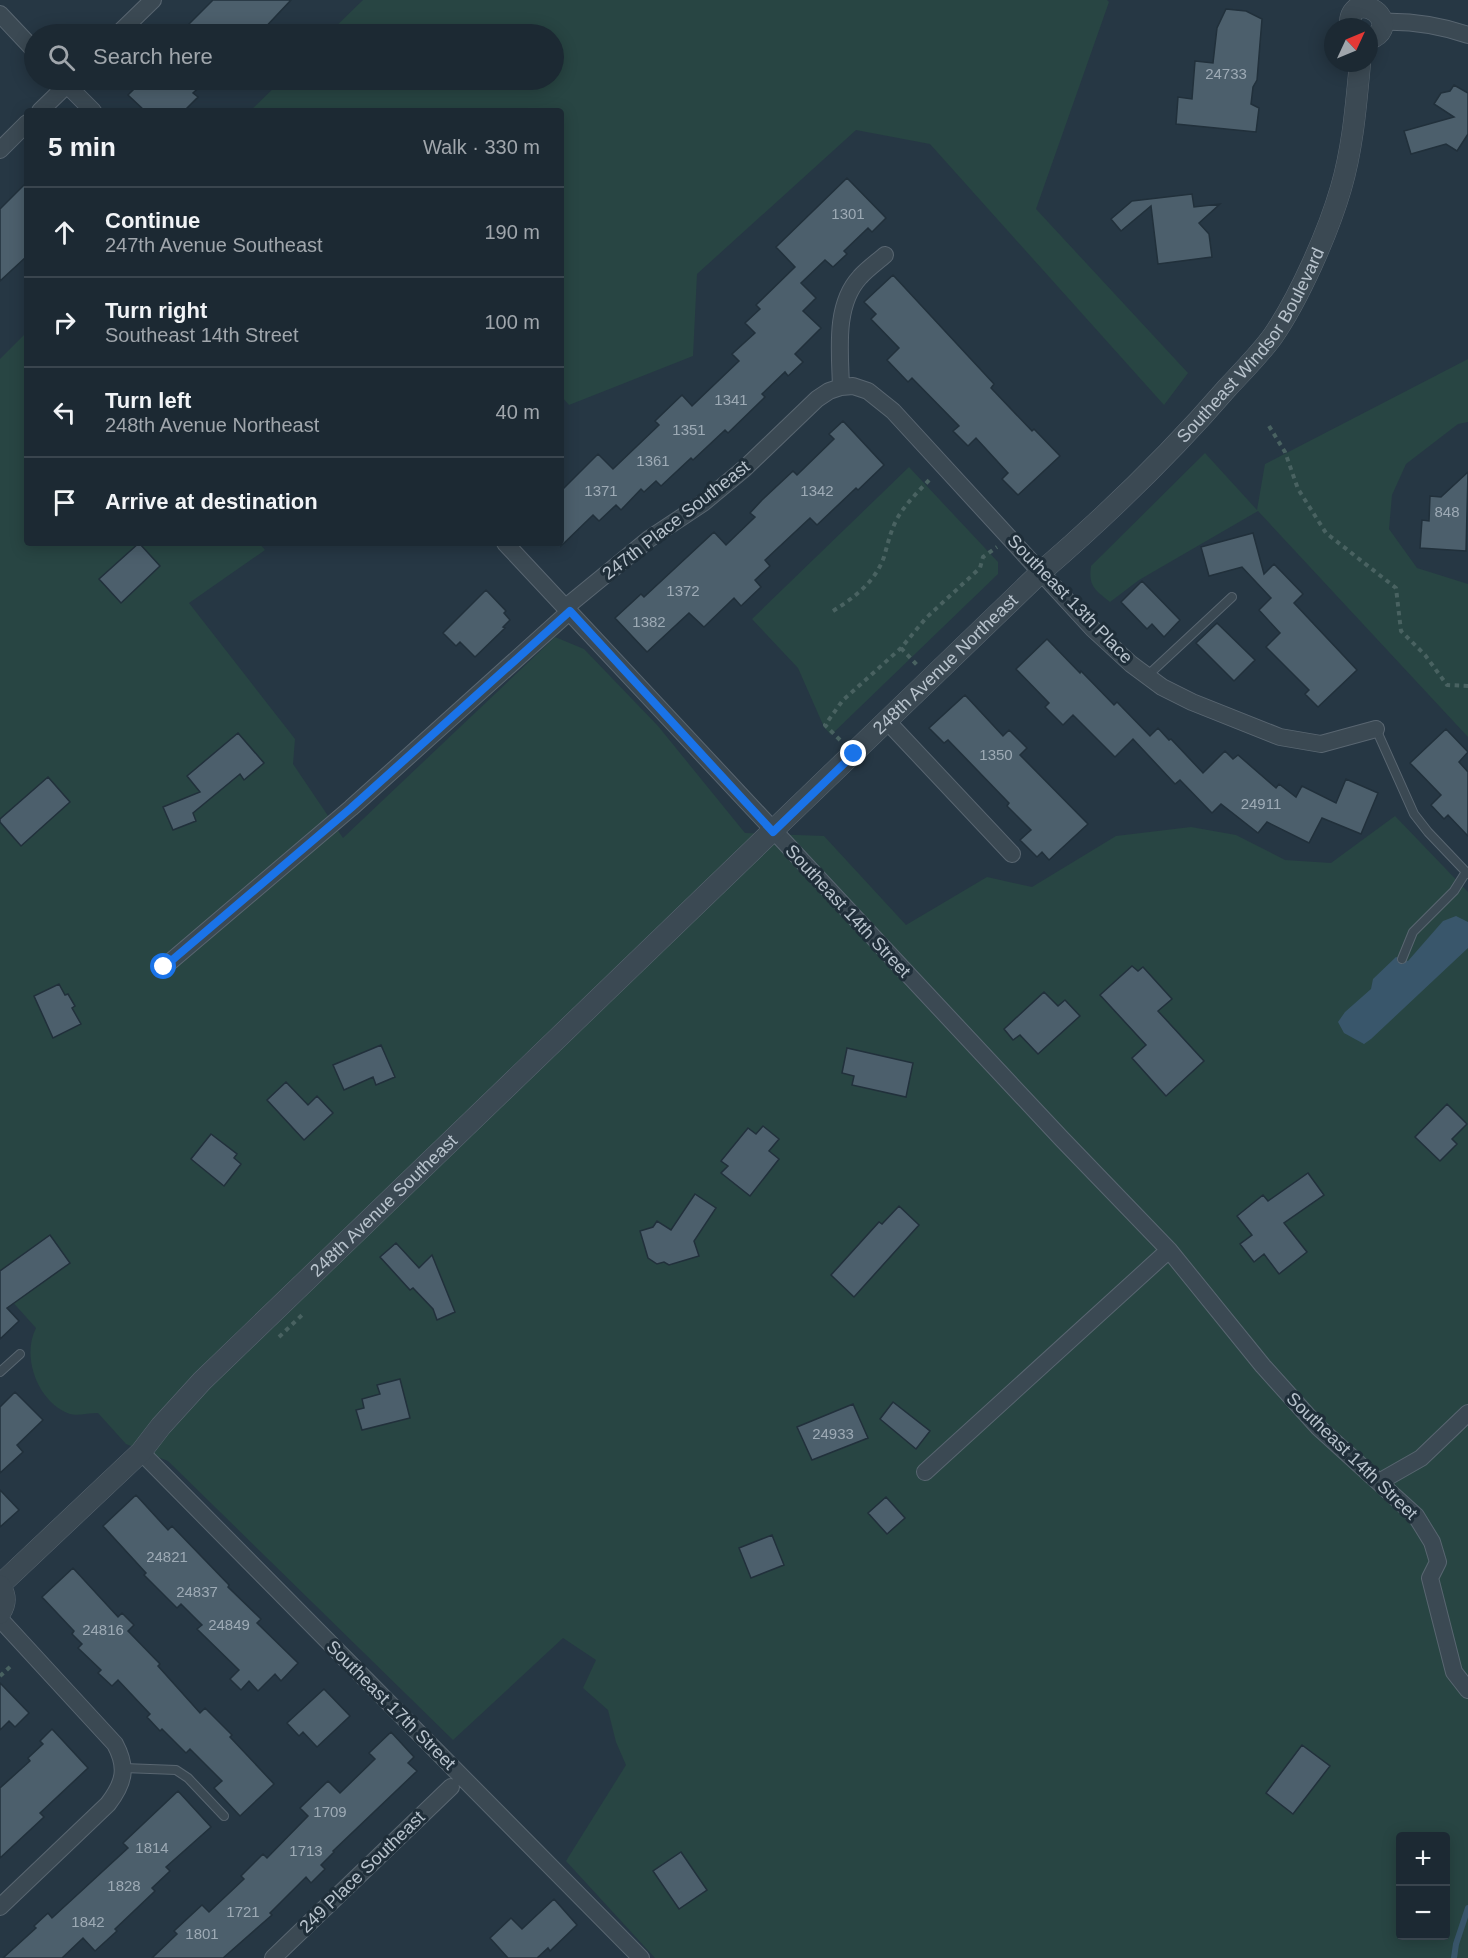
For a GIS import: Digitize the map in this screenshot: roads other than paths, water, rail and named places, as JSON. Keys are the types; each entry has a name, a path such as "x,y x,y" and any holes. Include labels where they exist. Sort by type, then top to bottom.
{"street":[{"path":"128,24 153,0"},
{"path":"1351,18 1355,10 1363,3 1370,6 1379,12 1383,22 1378,33"},
{"path":"0,14 24,39"},
{"path":"1383,22 1402,21 1451,29 1468,35"},
{"name":"Southeast Windsor Boulevard","path":"1041,572 1082,537 1202,417 1272,336 1299,289 1319,247 1341,189 1352,140 1359,72"},
{"path":"43,108 59,90"},
{"path":"75,90 90,108"},
{"path":"0,150 24,126"},
{"path":"841,387 841,322 847,295 859,277 885,255"},
{"name":"Southeast 13th Place","path":"841,387 853,386 868,391 892,411 1093,629 1131,664 1162,687 1192,702 1280,737 1321,744 1376,729"},
{"name":"247th Place Southeast","path":"164,967 351,808 568,609 649,539 704,503 817,399 841,387"},
{"name":"Southeast 14th Street","path":"508,546 773,832 1169,1250 1263,1366 1318,1427 1416,1516 1432,1542 1438,1562 1430,1578 1454,1672 1468,1690"},
{"name":"248th Avenue Northeast","path":"773,832 1041,572"},
{"path":"887,721 1012,854"},
{"name":"248th Avenue Southeast","path":"0,1586 141,1452 202,1381 773,832"},
{"path":"925,1472 1169,1250"},
{"path":"1379,1482 1421,1458 1468,1413"},
{"name":"Southeast 17th Street","path":"141,1452 641,1958"},
{"path":"0,1586 5,1598 0,1613"},
{"path":"0,1619 115,1744 124,1768 117,1792 108,1804 0,1908"},
{"name":"249 Place Southeast","path":"273,1958 451,1787"}],"lane":[{"path":"1147,676 1232,597"},
{"path":"1376,729 1414,814 1467,873 1454,891 1413,932 1402,959"},
{"path":"0,1372 20,1354"},
{"path":"124,1768 176,1770 188,1778 224,1816"}],"water":[{"path":"1456,916 1468,922 1468,948 1364,1044 1344,1033 1338,1022 1345,1012 1371,989 1373,979 1396,957 1408,961 1443,921"}],"waterway":[{"path":"1454,1958 1456,1944 1468,1908"}]}
